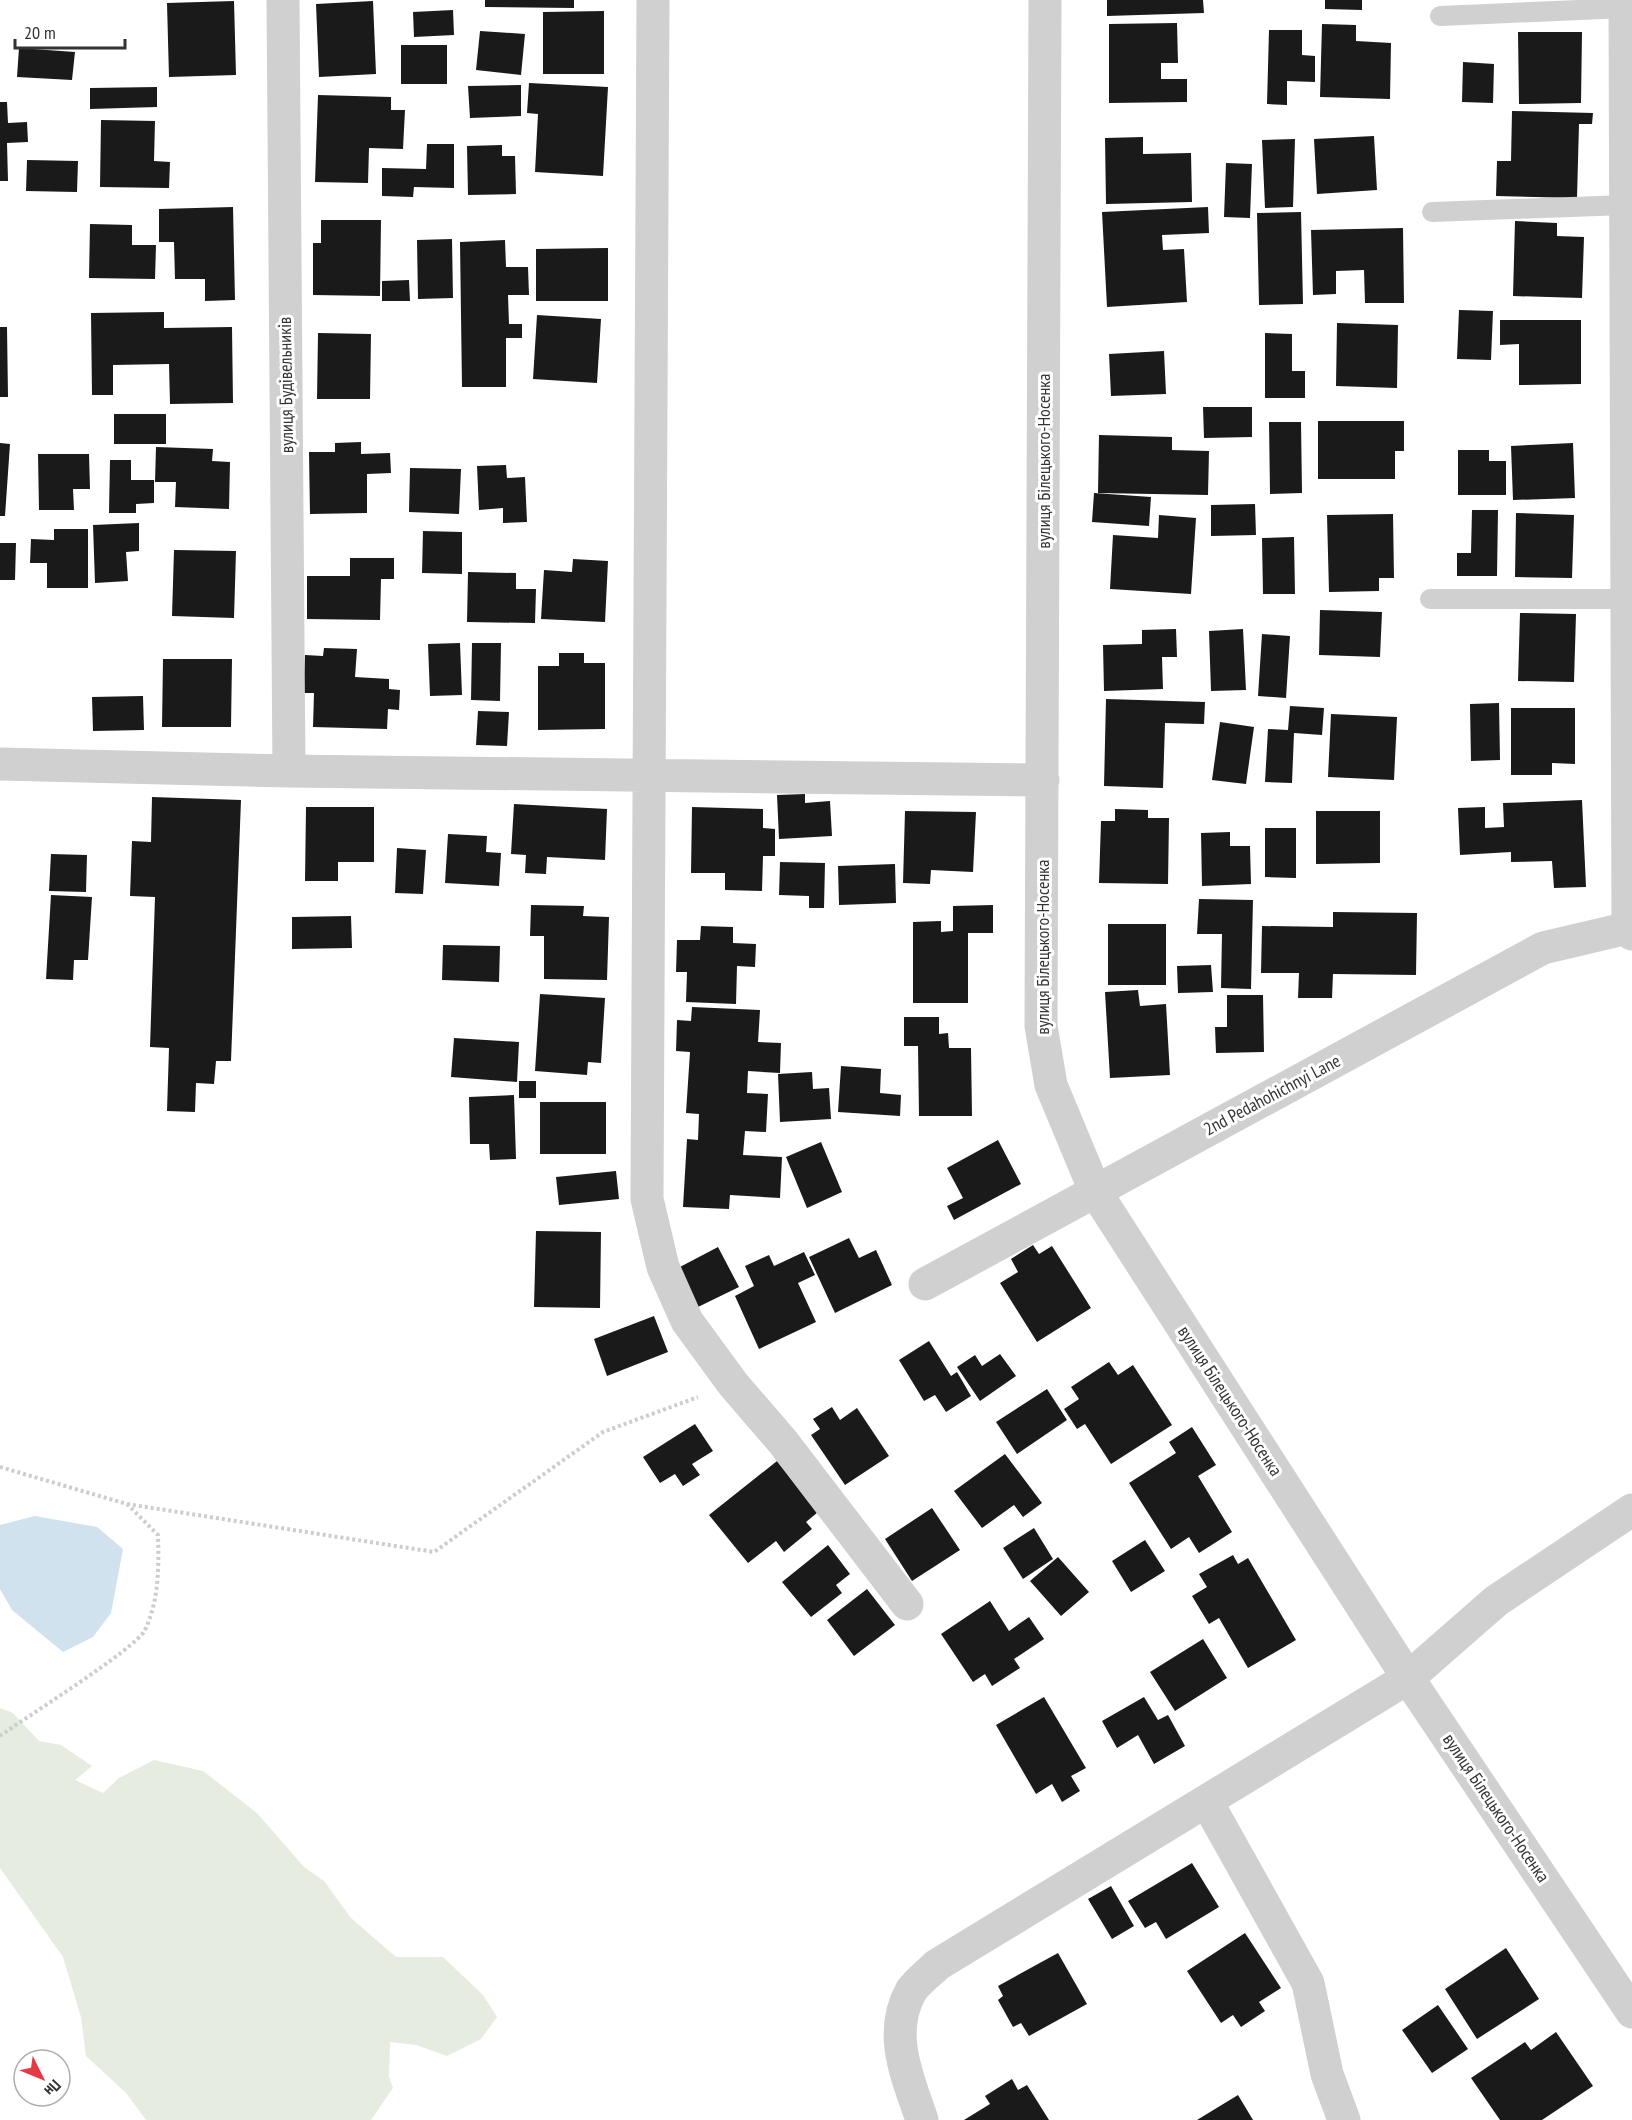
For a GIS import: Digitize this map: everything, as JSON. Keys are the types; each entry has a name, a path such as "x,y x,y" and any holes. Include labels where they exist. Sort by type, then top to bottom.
{"street":[{"name":"вулиця Будівельників","path":"283,0 289,771"},
{"path":"653,0 651,775 647,1199 663,1267 687,1321 733,1384 783,1442 907,1604"},
{"name":"вулиця Білецького-Носенка","path":"1045,0 1041,1026 1051,1085 1095,1191 1408,1678 1632,2012"},
{"path":"1625,4 1630,931"},
{"path":"0,764 289,771 1042,780"},
{"name":"2nd Pedahohichnyi Lane","path":"925,1284 1543,948 1630,931"},
{"path":"922,2120 900,2057 903,2010 912,1989 937,1965 1408,1678 1496,1602 1632,1510"},
{"path":"1207,1802 1308,1983 1327,2074 1344,2120"}],"lane":[{"path":"1440,16 1625,4"},
{"path":"1432,212 1625,205"},
{"path":"1430,599 1627,599"}],"path":[{"path":"0,1467 127,1504 434,1552 603,1432 733,1384"},
{"path":"0,1736 111,1659 145,1632 159,1581 158,1535 127,1504"}],"shaded area":[{"path":"0,1708 13,1713 39,1741 61,1745 92,1766 75,1780 103,1793 119,1778 154,1760 203,1771 257,1813 304,1867 324,1881 351,1918 396,1957 443,1957 483,1995 497,2017 481,2039 447,2056 416,2045 390,2042 389,2077 393,2088 371,2120 146,2120 126,2093 86,2056 81,2017 63,1957 0,1868"}],"water":[{"path":"35,1516 97,1527 123,1549 111,1613 93,1637 63,1652 12,1610 0,1589 0,1525"}],"building":[{"path":"485,0 574,0 574,8 485,7"},
{"path":"1107,0 1203,0 1204,13 1107,16"},
{"path":"1325,0 1362,0 1362,10 1325,9"},
{"path":"234,1 236,75 169,77 167,3"},
{"path":"373,1 376,74 319,77 316,4"},
{"path":"453,10 454,35 414,37 413,12"},
{"path":"604,11 604,74 543,74 543,12"},
{"path":"1177,23 1178,63 1161,63 1161,79 1187,79 1187,102 1109,103 1109,24"},
{"path":"1322,24 1356,25 1356,41 1391,43 1390,99 1320,97"},
{"path":"1269,30 1302,30 1302,55 1315,56 1315,82 1287,81 1287,105 1267,104"},
{"path":"480,31 525,34 521,75 476,70"},
{"path":"1518,32 1582,32 1581,103 1519,104"},
{"path":"401,45 447,45 447,84 401,84"},
{"path":"19,48 75,52 72,80 17,77"},
{"path":"1463,62 1494,64 1493,103 1462,102"},
{"path":"529,83 608,87 603,176 535,172 538,114 527,113"},
{"path":"521,85 521,116 470,118 468,86"},
{"path":"157,87 157,107 90,109 90,88"},
{"path":"318,95 391,97 391,110 405,110 403,149 369,148 368,183 315,182"},
{"path":"0,102 7,102 8,123 27,122 28,142 7,143 8,181 0,181"},
{"path":"1512,111 1593,113 1592,124 1579,124 1577,198 1496,196 1497,161 1511,161"},
{"path":"101,120 155,121 154,161 170,162 169,188 100,187"},
{"path":"1374,136 1377,190 1317,194 1314,139"},
{"path":"1143,137 1143,154 1191,153 1192,202 1106,204 1105,138"},
{"path":"1295,139 1293,207 1265,208 1262,140"},
{"path":"427,144 454,144 454,188 414,187 413,197 382,196 382,168 426,169"},
{"path":"502,145 502,156 515,156 516,194 468,195 467,146"},
{"path":"27,160 78,161 77,192 26,191"},
{"path":"1226,163 1252,164 1250,218 1224,217"},
{"path":"233,207 235,300 205,301 205,279 175,279 174,242 159,242 159,209"},
{"path":"1208,207 1209,233 1162,235 1163,250 1184,249 1187,302 1107,307 1102,212"},
{"path":"1301,212 1303,304 1259,305 1257,213"},
{"path":"321,220 381,220 380,296 313,295 313,243 321,243"},
{"path":"1515,221 1557,223 1557,236 1584,237 1582,298 1513,296"},
{"path":"90,224 132,225 132,245 156,245 155,279 89,278"},
{"path":"1403,228 1404,303 1365,303 1364,270 1336,271 1336,294 1313,295 1311,230"},
{"path":"452,239 453,298 418,299 417,240"},
{"path":"505,240 506,267 528,267 529,295 508,295 509,324 522,324 522,338 506,338 506,387 462,387 460,242"},
{"path":"608,248 608,301 536,301 536,249"},
{"path":"409,280 410,301 382,301 382,281"},
{"path":"1459,310 1493,311 1491,360 1457,359"},
{"path":"164,312 164,328 232,327 233,403 170,404 169,364 113,365 113,395 92,395 91,313"},
{"path":"537,315 601,319 597,383 533,379"},
{"path":"1500,320 1581,320 1581,384 1519,385 1519,344 1500,345"},
{"path":"1337,323 1398,325 1397,388 1336,386"},
{"path":"0,327 7,327 8,397 0,397"},
{"path":"318,333 371,334 370,399 317,399"},
{"path":"1265,333 1292,334 1292,371 1305,371 1305,398 1265,398"},
{"path":"1164,351 1166,394 1111,396 1109,354"},
{"path":"1203,407 1252,407 1252,437 1204,438"},
{"path":"114,414 166,414 166,444 114,444"},
{"path":"1318,421 1404,421 1404,451 1395,451 1395,479 1318,479"},
{"path":"1269,422 1301,422 1302,493 1270,494"},
{"path":"1099,435 1172,437 1172,450 1209,451 1208,495 1098,493"},
{"path":"361,442 361,454 390,453 391,473 367,474 367,513 310,514 309,452 335,452 335,443"},
{"path":"0,443 10,444 5,516 0,516"},
{"path":"1573,443 1575,498 1513,500 1511,446"},
{"path":"156,447 213,449 212,461 230,462 229,509 175,507 176,482 155,482"},
{"path":"1458,450 1489,450 1489,461 1506,461 1506,495 1458,495"},
{"path":"38,454 89,454 90,489 73,489 74,510 39,510"},
{"path":"110,460 131,460 131,480 154,480 154,503 136,504 136,513 109,513"},
{"path":"506,465 507,478 525,477 527,522 503,523 503,508 479,510 477,466"},
{"path":"410,468 461,469 459,514 409,512"},
{"path":"1094,493 1151,497 1149,526 1092,522"},
{"path":"1255,504 1256,535 1211,536 1211,505"},
{"path":"1472,510 1498,510 1497,576 1457,576 1457,553 1471,553"},
{"path":"1516,513 1574,515 1572,578 1515,577"},
{"path":"1393,514 1394,578 1379,578 1379,591 1329,592 1327,515"},
{"path":"1159,515 1196,518 1191,594 1110,589 1113,535 1158,538"},
{"path":"139,523 139,551 126,552 128,581 95,583 93,525"},
{"path":"54,529 88,529 88,588 47,588 47,563 30,563 31,539 54,540"},
{"path":"423,531 462,532 462,574 422,573"},
{"path":"1294,537 1295,594 1263,594 1262,538"},
{"path":"0,543 16,543 15,580 0,580"},
{"path":"174,550 236,551 234,618 172,616"},
{"path":"350,558 394,558 394,579 381,579 380,620 307,619 307,576 350,576"},
{"path":"573,559 608,561 605,622 541,619 544,570 572,572"},
{"path":"468,572 516,573 516,589 536,589 535,623 467,622"},
{"path":"1320,610 1382,612 1380,657 1319,655"},
{"path":"1520,613 1576,614 1574,682 1518,681"},
{"path":"1176,629 1177,657 1162,657 1163,689 1104,691 1103,645 1142,644 1142,630"},
{"path":"1243,629 1246,690 1211,691 1209,631"},
{"path":"1262,634 1290,636 1286,698 1258,696"},
{"path":"460,643 462,695 430,696 428,644"},
{"path":"472,643 501,643 500,701 471,700"},
{"path":"324,648 357,649 355,677 389,679 389,689 400,690 399,710 388,709 387,729 313,727 314,693 303,693 305,655 323,656"},
{"path":"559,653 584,653 584,663 605,663 605,729 538,730 538,666 559,666"},
{"path":"163,659 232,659 231,727 162,727"},
{"path":"143,696 144,730 93,731 92,697"},
{"path":"1106,699 1205,702 1204,724 1165,723 1163,788 1104,786"},
{"path":"1499,703 1500,760 1471,761 1470,704"},
{"path":"1290,706 1324,708 1322,735 1294,733 1292,783 1265,782 1268,729 1288,730"},
{"path":"1511,708 1575,708 1575,764 1552,763 1552,775 1511,775"},
{"path":"478,711 509,712 507,746 476,745"},
{"path":"1331,714 1397,717 1394,780 1328,777"},
{"path":"1220,722 1254,727 1246,784 1212,780"},
{"path":"805,794 805,803 830,801 832,836 779,839 777,795"},
{"path":"152,797 241,800 231,1061 216,1061 214,1084 196,1083 195,1112 167,1111 169,1048 150,1047 155,897 130,896 132,841 151,842"},
{"path":"1582,800 1586,887 1554,888 1552,861 1511,862 1511,852 1460,855 1458,808 1485,807 1485,828 1504,827 1503,803"},
{"path":"514,804 607,809 605,860 547,857 546,874 525,873 526,855 511,854"},
{"path":"306,807 374,807 374,862 338,862 338,881 305,881"},
{"path":"692,807 763,809 763,828 775,829 775,856 763,856 762,891 725,890 725,873 691,873"},
{"path":"1115,809 1148,810 1148,818 1169,818 1168,884 1099,883 1101,821 1115,821"},
{"path":"905,811 976,812 973,872 931,870 930,884 903,883"},
{"path":"1316,811 1380,811 1380,863 1316,864"},
{"path":"1265,828 1296,828 1296,878 1265,877"},
{"path":"1230,832 1230,846 1250,846 1251,884 1202,886 1201,833"},
{"path":"448,834 487,836 486,852 501,853 499,886 445,883"},
{"path":"397,848 426,850 423,894 395,893"},
{"path":"51,854 87,855 86,892 49,891"},
{"path":"780,862 825,863 824,908 809,908 809,896 779,895"},
{"path":"895,864 896,903 839,905 838,866"},
{"path":"51,895 92,897 88,960 74,960 73,980 46,979"},
{"path":"1199,899 1253,900 1251,989 1221,988 1222,934 1197,934"},
{"path":"531,905 584,906 583,916 609,917 607,980 544,979 544,936 530,936"},
{"path":"993,905 993,933 968,933 968,1003 913,1003 913,922 941,921 941,932 953,931 953,906"},
{"path":"1333,912 1417,913 1416,975 1333,974 1332,998 1298,998 1299,973 1261,973 1262,926 1333,927"},
{"path":"351,916 352,948 292,949 292,917"},
{"path":"1108,924 1166,924 1166,985 1108,985"},
{"path":"701,926 733,927 733,943 756,944 755,967 737,966 736,1004 686,1002 687,972 676,972 677,940 700,940"},
{"path":"443,945 500,946 499,982 442,980"},
{"path":"1211,965 1213,992 1178,993 1177,966"},
{"path":"1138,990 1140,1006 1166,1004 1170,1075 1110,1078 1105,992"},
{"path":"540,994 605,998 601,1063 588,1062 587,1075 535,1071"},
{"path":"1227,995 1263,995 1264,1052 1216,1053 1215,1027 1227,1027"},
{"path":"692,1007 760,1010 758,1042 781,1043 780,1073 748,1071 747,1093 768,1094 766,1132 745,1131 743,1155 782,1157 780,1198 730,1195 729,1209 683,1207 687,1139 698,1140 699,1114 686,1113 690,1052 676,1051 677,1020 691,1021"},
{"path":"904,1017 939,1017 939,1034 948,1033 949,1048 971,1048 972,1116 919,1116 918,1046 904,1046"},
{"path":"454,1038 519,1042 517,1082 451,1077"},
{"path":"841,1066 881,1069 880,1093 901,1095 900,1116 838,1112"},
{"path":"812,1072 813,1089 829,1088 831,1119 780,1122 778,1074"},
{"path":"519,1081 536,1081 536,1098 519,1098"},
{"path":"514,1095 516,1159 490,1160 489,1144 470,1144 469,1097"},
{"path":"540,1102 606,1102 606,1154 540,1154"},
{"path":"998,1140 1021,1184 954,1220 947,1206 963,1198 947,1168"},
{"path":"821,1142 842,1192 807,1208 786,1157"},
{"path":"616,1171 619,1199 559,1205 556,1177"},
{"path":"536,1231 601,1232 600,1308 534,1307"},
{"path":"849,1238 859,1258 876,1250 892,1285 835,1313 809,1257"},
{"path":"1033,1245 1039,1254 1052,1246 1091,1308 1037,1342 1000,1283 1018,1272 1011,1259"},
{"path":"718,1247 739,1287 698,1307 678,1268"},
{"path":"804,1252 815,1275 798,1283 816,1322 759,1349 735,1296 754,1286 745,1266 769,1255 774,1266"},
{"path":"654,1316 668,1352 607,1376 594,1339"},
{"path":"929,1341 951,1376 957,1372 971,1396 946,1412 935,1395 924,1401 899,1360"},
{"path":"1000,1354 1016,1376 980,1401 957,1367 975,1355 982,1366"},
{"path":"1109,1362 1118,1375 1133,1365 1172,1425 1111,1464 1085,1424 1077,1429 1064,1409 1079,1399 1071,1387"},
{"path":"1047,1389 1067,1420 1017,1454 996,1422"},
{"path":"832,1407 840,1420 857,1408 889,1456 845,1485 811,1435 820,1429 813,1419"},
{"path":"695,1424 713,1451 692,1464 700,1475 683,1486 675,1474 660,1483 643,1457"},
{"path":"1192,1427 1216,1465 1198,1476 1232,1532 1199,1553 1189,1537 1171,1549 1129,1483 1176,1453 1169,1442"},
{"path":"1005,1454 1042,1503 1023,1517 1014,1505 982,1528 954,1491"},
{"path":"777,1461 818,1512 806,1522 812,1529 784,1552 776,1541 748,1563 709,1515"},
{"path":"932,1508 960,1550 912,1581 885,1539"},
{"path":"1034,1528 1053,1559 1023,1579 1003,1548"},
{"path":"1145,1540 1165,1571 1131,1592 1112,1561"},
{"path":"828,1545 850,1574 836,1585 842,1593 811,1617 782,1582"},
{"path":"1233,1555 1238,1564 1248,1558 1296,1640 1248,1668 1219,1618 1209,1624 1192,1596 1207,1587 1199,1574"},
{"path":"1058,1557 1089,1592 1061,1616 1030,1581"},
{"path":"867,1589 895,1625 854,1656 827,1620"},
{"path":"990,1601 1009,1631 1029,1617 1044,1639 1014,1659 1020,1668 992,1686 985,1674 973,1682 941,1634"},
{"path":"1203,1639 1227,1678 1175,1711 1150,1672"},
{"path":"1044,1697 1086,1768 1071,1776 1080,1791 1062,1802 1052,1784 1036,1794 996,1725"},
{"path":"1144,1697 1158,1720 1168,1715 1185,1746 1154,1764 1138,1735 1117,1748 1102,1721"},
{"path":"1192,1863 1219,1907 1166,1939 1156,1922 1145,1928 1128,1901"},
{"path":"1111,1886 1134,1926 1112,1939 1088,1899"},
{"path":"1245,1933 1281,1988 1259,2002 1265,2011 1241,2027 1233,2015 1221,2023 1187,1971"},
{"path":"1506,1948 1539,1999 1477,2039 1445,1989"},
{"path":"1058,1953 1087,2004 1029,2036 1021,2023 1013,2027 998,2000 1003,1996 998,1986"},
{"path":"1438,2005 1468,2049 1432,2073 1402,2030"},
{"path":"1556,2032 1593,2086 1542,2120 1500,2120 1471,2078 1525,2042 1531,2050"},
{"path":"1012,2079 1018,2090 1027,2085 1049,2120 964,2120 990,2104 985,2096"},
{"path":"1238,2095 1253,2120 1197,2120"}]}
